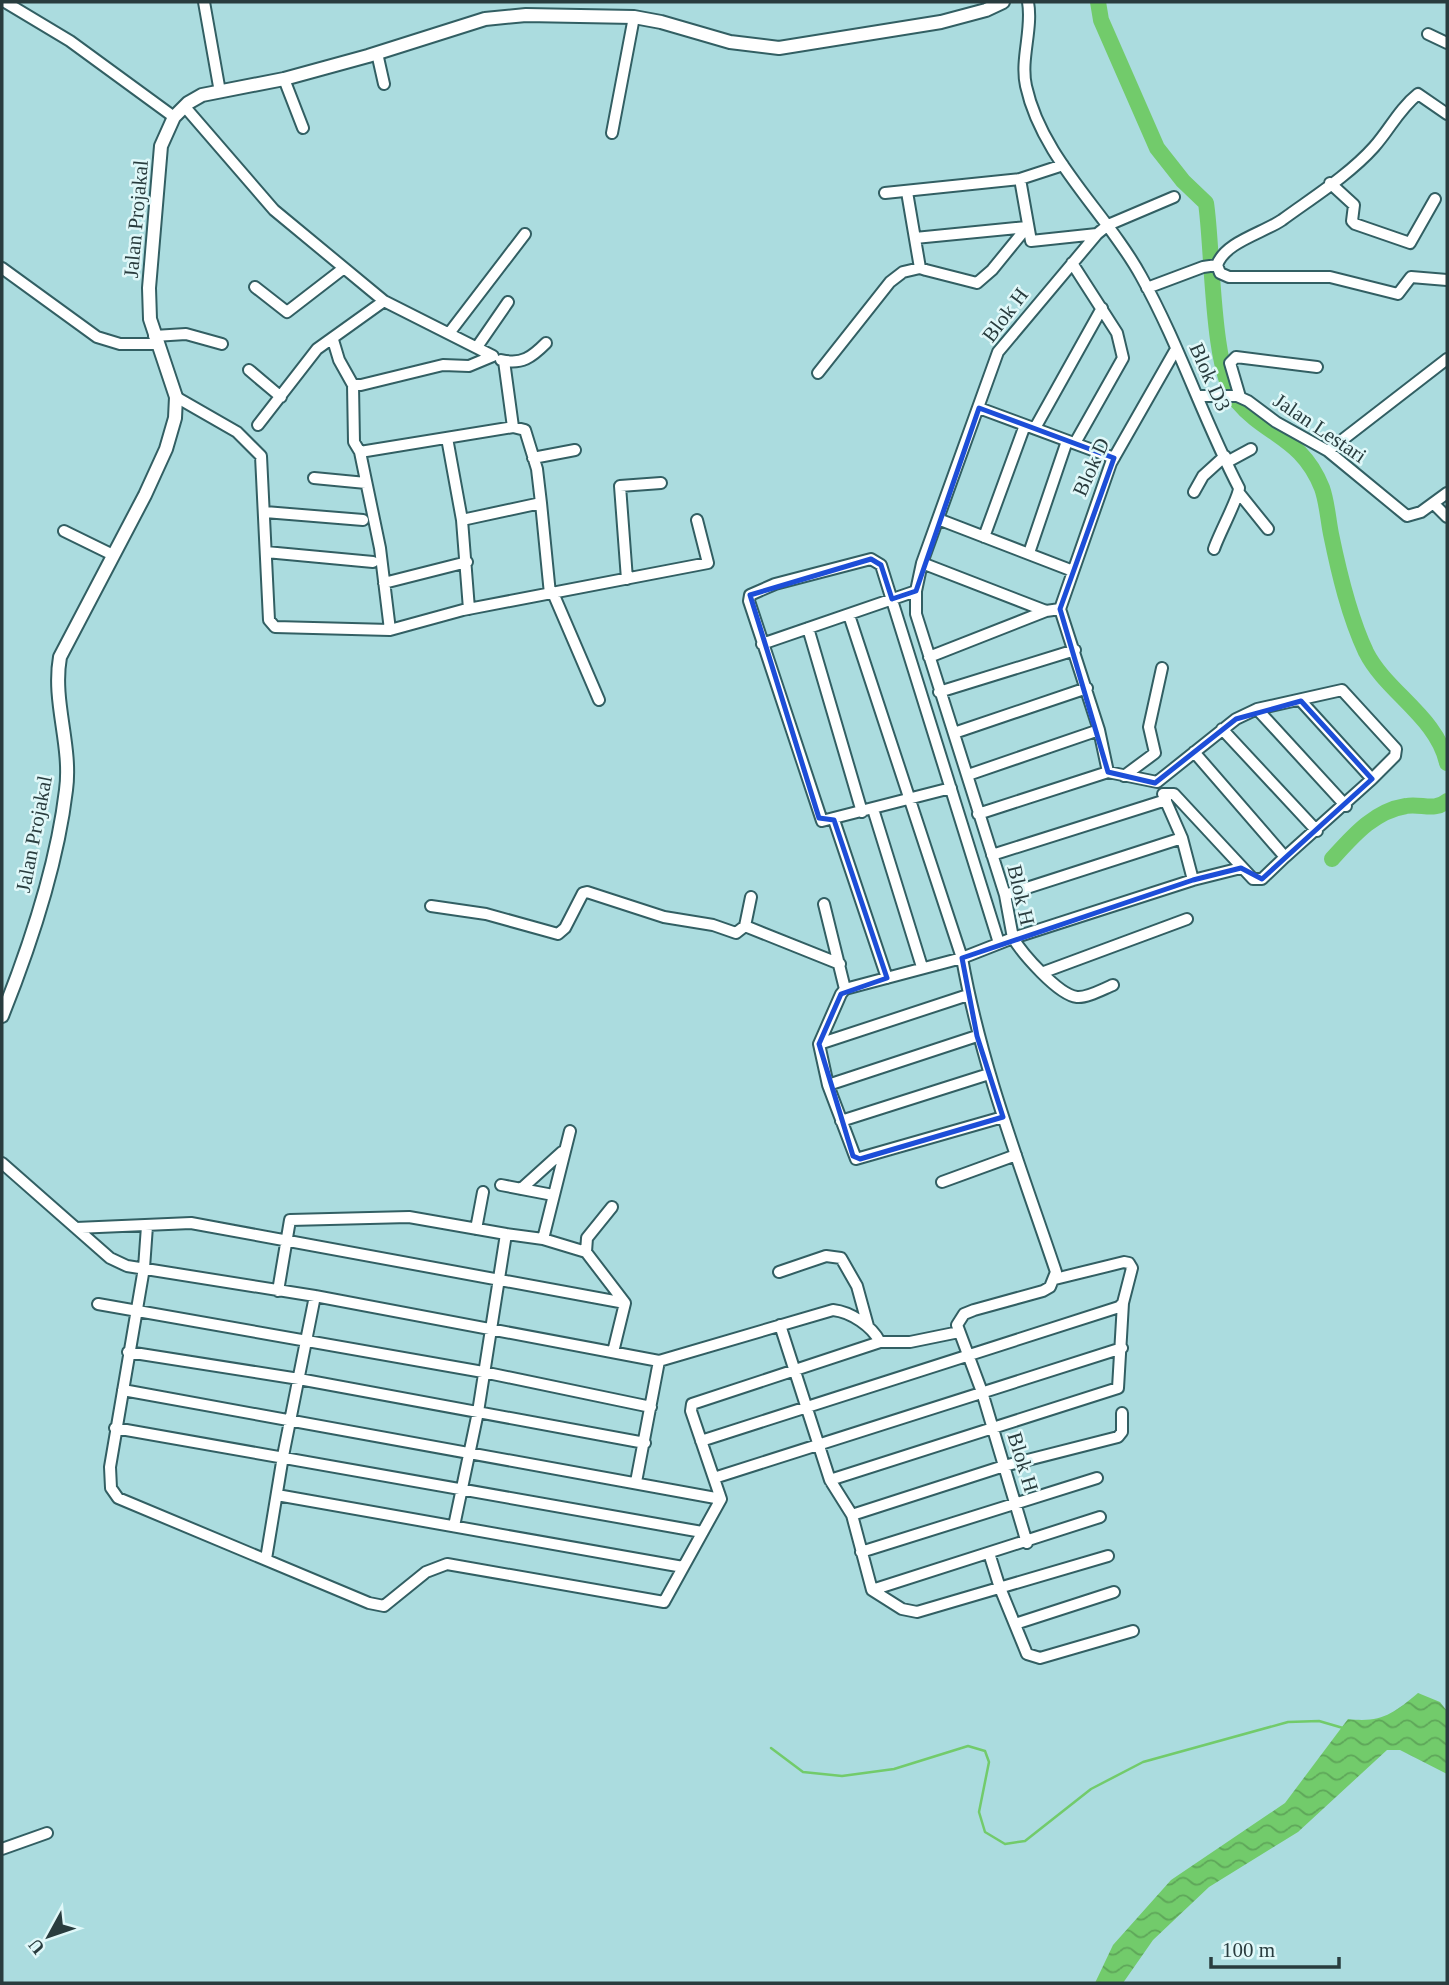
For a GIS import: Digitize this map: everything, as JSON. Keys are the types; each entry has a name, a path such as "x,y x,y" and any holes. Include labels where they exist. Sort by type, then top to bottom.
{"main road":[{"name":"Jalan Projakal","path":"2,1016 43,896 66,788 65,745 56,687 60,657 166,449 175,418 176,397 155,340 149,288 161,146 174,117 202,95 284,79 485,19 526,15 634,17 662,22 730,42 779,48 942,22 986,10 1003,2"}],"street":[{"path":"5,2 69,41 174,117"},
{"path":"204,2 220,92"},
{"name":"Blok D3","path":"1027,2 1030,14 1025,84 1051,147 1108,225 1147,288 1198,396 1239,493 1268,529"},
{"path":"612,133 634,17"},
{"path":"1428,34 1447,43"},
{"path":"377,53 384,84"},
{"path":"284,79 303,128"},
{"path":"1147,288 1212,266 1224,254 1282,220 1374,147 1397,114 1418,94 1447,114"},
{"path":"185,107 274,210 384,301 511,363 530,359 546,343"},
{"path":"886,193 1020,179 1063,165"},
{"path":"1020,179 1028,239 1035,242 1097,234"},
{"path":"1330,183 1354,205 1352,218 1355,224 1410,243 1435,199"},
{"path":"907,192 920,268"},
{"name":"Blok H","path":"845,989 962,958 1013,938 1006,895 916,614 916,591 922,563 1004,341 1097,234 1108,225 1174,197"},
{"path":"915,238 1027,227"},
{"path":"818,373 890,282 903,272 920,268 976,284 992,270 1027,227"},
{"path":"450,332 525,234"},
{"path":"1029,554 1071,442 1122,362 1122,345 1102,308 1072,263"},
{"path":"1212,266 1220,274 1229,277 1330,277 1398,294 1411,277 1447,280"},
{"path":"2,268 97,337 120,344 187,334 222,344"},
{"path":"255,287 287,312 344,268"},
{"path":"258,425 317,349 384,301"},
{"path":"477,347 508,302"},
{"path":"984,537 1030,427 1102,308"},
{"path":"333,340 339,360 353,385 354,442 360,453 366,483 390,630"},
{"name":"Blok D","path":"1060,609 1114,458 1176,349"},
{"path":"353,385 453,364 469,366 493,356"},
{"path":"1198,396 1234,396 1230,363 1236,357 1317,367"},
{"path":"1328,451 1447,359"},
{"path":"504,361 513,427"},
{"path":"249,370 281,397"},
{"name":"Jalan Lestari","path":"1234,396 1328,451 1407,516 1434,504 1447,493"},
{"path":"176,397 237,432 261,456 271,624 298,629 390,630 468,609 709,563 697,520"},
{"path":"979,408 1114,458"},
{"path":"360,453 513,427 524,430 533,458 541,503 551,593 599,700"},
{"path":"447,439 462,520 467,562 468,609"},
{"path":"1194,492 1203,476 1226,459 1251,449"},
{"path":"533,458 575,450"},
{"path":"314,478 366,483"},
{"path":"627,579 620,486 661,483"},
{"path":"1213,549 1239,493"},
{"path":"462,520 541,503"},
{"path":"1434,504 1447,517"},
{"path":"265,512 363,520"},
{"path":"938,519 1073,571"},
{"path":"64,531 113,555"},
{"path":"267,552 373,562"},
{"path":"951,788 834,820 825,822 819,818 762,644 749,601 750,595 775,584 871,559 881,565 951,788 999,943"},
{"path":"384,583 467,562"},
{"path":"922,563 1046,611"},
{"path":"762,644 916,591"},
{"path":"929,657 1046,611 1060,609 1087,688 1108,772"},
{"path":"849,615 962,958 977,1036 1056,1272 1055,1279"},
{"path":"808,628 922,967"},
{"path":"939,692 1075,650"},
{"path":"1124,776 1155,753 1149,727 1162,668"},
{"path":"954,733 1087,688"},
{"path":"978,814 1108,772 1157,782 1222,730 1257,709 1342,690 1396,750 1395,756 1346,806 1258,880 1241,868 1174,794 992,855"},
{"path":"1301,701 1372,779"},
{"path":"1257,709 1346,806"},
{"path":"968,775 1099,730"},
{"path":"1222,730 1317,831"},
{"path":"1195,752 1285,857"},
{"path":"1157,782 1182,838 1193,880"},
{"path":"834,820 887,978"},
{"path":"1006,895 1182,838"},
{"path":"1113,985 1078,998 1062,991 1020,950 1013,938 1193,880 1241,868"},
{"path":"430,906 486,914 558,934 565,928 583,893 587,892 644,911 713,925 736,933 745,926 751,897"},
{"path":"824,904 845,989 836,1001 819,1044 828,1085 853,1156 860,1159 1003,1116"},
{"path":"1044,972 1187,919"},
{"path":"745,926 840,964"},
{"path":"819,1044 968,995"},
{"path":"828,1085 977,1036"},
{"path":"842,1121 989,1074"},
{"path":"542,1239 562,1152 570,1131"},
{"path":"521,1189 562,1152"},
{"path":"942,1182 1016,1156"},
{"path":"2,1163 110,1258 127,1266 315,1296 659,1360 834,1310 842,1311 867,1326 880,1342"},
{"path":"501,1185 553,1195"},
{"path":"476,1229 483,1192"},
{"path":"586,1252 587,1238 612,1207"},
{"path":"278,1291 290,1220 323,1217 410,1217 542,1239 586,1252 625,1303"},
{"path":"76,1228 191,1223 625,1303"},
{"path":"147,1226 144,1268 115,1427 110,1466 111,1488 118,1497 369,1603 384,1606 426,1572 447,1564 661,1602 667,1599 721,1499 691,1411 692,1405 880,1342 910,1342 959,1332 957,1325 964,1314 1043,1291 1055,1279 1129,1263 1132,1274 1124,1303 1118,1388 830,1480"},
{"path":"454,1526 478,1412 506,1234"},
{"path":"779,1272 825,1256 841,1258 857,1286 867,1326"},
{"path":"267,1559 283,1456 315,1296"},
{"path":"613,1352 625,1303"},
{"path":"701,1441 807,1409 1124,1303"},
{"path":"98,1304 483,1372 651,1407"},
{"path":"780,1325 830,1480 852,1515 872,1590 902,1609 917,1612 1108,1556"},
{"name":"Blok H","path":"959,1332 982,1391 1027,1543"},
{"path":"714,1478 1122,1348"},
{"path":"128,1352 299,1379 645,1443"},
{"path":"636,1482 659,1360"},
{"path":"123,1390 721,1499"},
{"path":"852,1515 1004,1466 1118,1437 1122,1432 1122,1413"},
{"path":"115,1427 702,1532"},
{"path":"861,1552 1015,1501 1097,1478"},
{"path":"277,1495 683,1567"},
{"path":"872,1590 1027,1543 1100,1517"},
{"path":"989,1553 1027,1654 1040,1658 1133,1631"},
{"path":"1015,1624 1114,1592"},
{"path":"2,1849 47,1833"}],"highlighted area":[{"path":"979,408 1114,458 1060,609 1108,772 1155,783 1236,719 1301,701 1372,779 1262,879 1241,868 1193,880 962,958 977,1036 1003,1117 860,1159 853,1156 819,1044 841,994 887,978 834,820 819,818 750,595 871,559 881,565 892,599 916,591"}],"water":[{"path":"1418,1693 1440,1702 1447,1711 1447,1774 1400,1750 1387,1750 1298,1832 1209,1887 1153,1940 1123,1983 1095,1983 1113,1945 1171,1880 1285,1803 1348,1719 1378,1718"}],"waterway":[{"path":"1098,2 1101,20 1157,148 1183,181 1206,203 1214,307 1228,385 1248,413 1294,447 1314,471 1324,493 1345,594 1366,652 1386,680 1433,732 1447,763"},
{"path":"1332,859 1365,826 1384,813 1412,805 1432,807 1447,801"},
{"path":"771,1748 803,1772 842,1776 894,1769 968,1746 985,1751 989,1762 979,1812 985,1832 1005,1844 1025,1841 1091,1789 1143,1762 1288,1722 1319,1721 1343,1728"}]}
